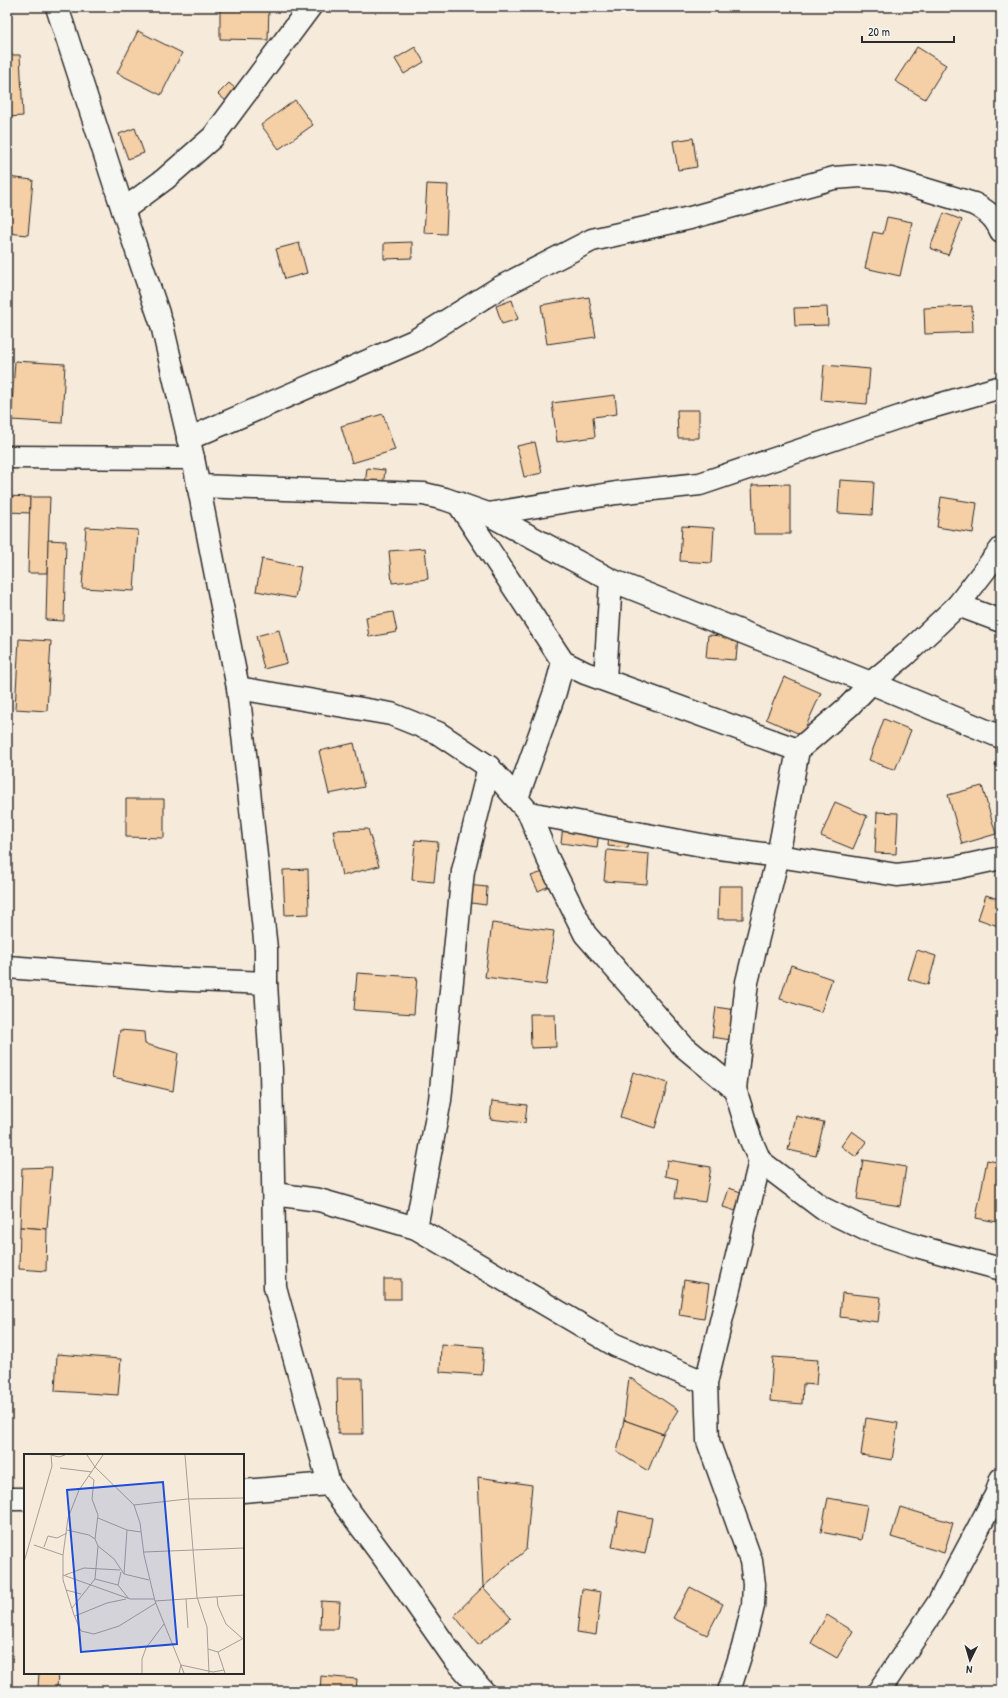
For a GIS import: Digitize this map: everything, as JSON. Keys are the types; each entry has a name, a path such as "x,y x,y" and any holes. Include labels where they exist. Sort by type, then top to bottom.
{"street":[{"path":"57,7 162,325 198,486 238,688 266,949 266,983 271,1069 275,1287 330,1484 454,1658 483,1691"},
{"path":"123,210 165,179 213,137 310,7"},
{"path":"7,457 190,449 414,341 499,288 592,240 690,218 834,178 861,176 891,180 974,204 986,210 996,220 1001,231"},
{"path":"488,514 616,493 700,484 914,412 1001,387"},
{"path":"198,486 424,494 458,503 488,514 611,580 871,683 1001,737"},
{"path":"458,503 563,662 604,679 798,750"},
{"path":"1001,549 958,605 905,655 871,683 849,706 798,750 778,856 747,982 735,1088 750,1138 760,1161 822,1208 865,1229 916,1246 1001,1269"},
{"path":"604,679 611,580"},
{"path":"958,605 1001,621"},
{"path":"523,806 563,662"},
{"path":"238,688 391,714 438,733 489,767 523,806 585,934 683,1046 735,1088"},
{"path":"416,1228 440,1100 463,871 489,767"},
{"path":"523,806 712,847 897,875 955,868 1001,858"},
{"path":"7,967 169,979 266,983"},
{"path":"729,1691 754,1606 754,1584 751,1561 708,1441 706,1383 760,1161"},
{"path":"274,1194 319,1200 416,1228 615,1345 706,1383"},
{"path":"879,1691 939,1602 996,1495 1001,1479"},
{"path":"244,1491 330,1484"},
{"path":"7,1499 24,1499"}],"building":[{"path":"220,7 269,7 268,40 220,39"},
{"path":"138,31 182,53 161,95 117,73"},
{"path":"415,47 424,62 404,74 395,59"},
{"path":"917,47 946,65 925,99 895,81"},
{"path":"7,55 20,55 23,116 7,117"},
{"path":"229,83 237,90 226,101 218,94"},
{"path":"295,100 313,125 279,149 261,125"},
{"path":"135,128 144,153 128,159 119,134"},
{"path":"693,138 697,167 678,170 673,141"},
{"path":"7,177 33,180 28,235 7,233"},
{"path":"427,184 448,185 446,234 424,233"},
{"path":"944,213 962,220 948,255 930,248"},
{"path":"887,217 912,222 900,276 865,268 873,232 883,234"},
{"path":"412,242 412,258 384,259 384,243"},
{"path":"299,243 307,273 285,279 276,249"},
{"path":"589,297 596,337 547,344 541,305"},
{"path":"512,300 518,319 502,324 496,306"},
{"path":"972,306 973,332 925,334 924,308"},
{"path":"827,307 828,325 795,326 794,308"},
{"path":"15,361 65,364 62,423 11,420"},
{"path":"824,365 870,369 867,404 821,400"},
{"path":"615,395 617,414 593,417 595,437 557,442 552,403"},
{"path":"677,410 699,410 699,438 678,438"},
{"path":"383,414 395,450 352,463 341,426"},
{"path":"535,442 542,473 524,477 517,446"},
{"path":"367,468 385,470 383,487 365,485"},
{"path":"840,480 874,482 872,515 838,513"},
{"path":"790,484 790,534 754,534 752,485"},
{"path":"7,496 30,497 30,513 7,512"},
{"path":"30,497 50,497 47,573 28,573"},
{"path":"941,497 977,503 973,533 937,527"},
{"path":"682,526 714,528 712,563 680,561"},
{"path":"86,527 138,530 134,591 82,588"},
{"path":"48,540 66,541 64,621 46,620"},
{"path":"425,548 428,579 392,583 389,551"},
{"path":"262,559 301,567 295,598 256,591"},
{"path":"393,612 397,632 369,637 366,617"},
{"path":"279,630 287,663 264,669 256,636"},
{"path":"708,635 738,637 736,660 706,658"},
{"path":"19,639 51,641 47,711 15,709"},
{"path":"784,677 821,693 802,735 766,719"},
{"path":"884,719 911,730 895,770 869,760"},
{"path":"354,743 364,787 329,794 319,751"},
{"path":"1001,754 1001,768 995,765"},
{"path":"982,786 996,834 962,844 948,795"},
{"path":"126,799 164,799 164,838 126,837"},
{"path":"835,802 867,816 853,849 821,836"},
{"path":"877,812 898,813 896,854 875,853"},
{"path":"563,826 599,831 597,848 561,843"},
{"path":"368,829 379,866 342,876 333,830"},
{"path":"609,835 629,836 628,848 608,846"},
{"path":"415,840 438,842 434,882 412,880"},
{"path":"607,850 649,854 647,884 604,881"},
{"path":"308,869 309,914 285,915 283,870"},
{"path":"549,870 554,884 538,891 531,876"},
{"path":"467,885 487,887 486,905 464,902"},
{"path":"719,886 743,886 743,919 718,919"},
{"path":"986,895 1001,900 1001,927 978,919"},
{"path":"492,923 554,931 546,985 485,977"},
{"path":"917,950 936,956 928,985 908,979"},
{"path":"791,965 832,979 821,1012 780,999"},
{"path":"357,973 417,977 414,1014 354,1010"},
{"path":"716,1007 735,1010 731,1040 712,1037"},
{"path":"530,1014 555,1014 556,1047 531,1048"},
{"path":"120,1030 144,1032 145,1044 178,1053 173,1091 113,1077"},
{"path":"633,1072 668,1083 655,1128 620,1117"},
{"path":"492,1101 527,1105 525,1123 490,1119"},
{"path":"796,1116 824,1122 816,1156 788,1150"},
{"path":"852,1131 867,1142 856,1157 841,1146"},
{"path":"667,1160 711,1167 705,1202 675,1198 678,1179 665,1176"},
{"path":"863,1160 906,1167 900,1206 857,1199"},
{"path":"987,1160 1001,1163 1001,1202 997,1222 976,1218"},
{"path":"52,1167 47,1229 20,1227 22,1168"},
{"path":"729,1188 744,1193 739,1212 723,1207"},
{"path":"20,1227 47,1229 46,1271 19,1269"},
{"path":"384,1279 401,1279 401,1299 384,1299"},
{"path":"684,1280 709,1284 704,1319 679,1315"},
{"path":"842,1293 881,1297 878,1322 840,1317"},
{"path":"441,1344 484,1347 482,1375 440,1372"},
{"path":"57,1354 121,1359 118,1395 55,1391"},
{"path":"773,1357 818,1360 816,1385 803,1384 802,1404 770,1401"},
{"path":"629,1377 678,1410 663,1434 624,1420"},
{"path":"337,1378 362,1378 363,1434 338,1434"},
{"path":"866,1418 898,1423 892,1460 861,1455"},
{"path":"624,1420 663,1434 648,1471 617,1452"},
{"path":"478,1477 532,1485 526,1550 483,1587"},
{"path":"828,1498 867,1505 861,1540 821,1532"},
{"path":"900,1507 953,1523 944,1553 891,1537"},
{"path":"619,1511 652,1518 645,1554 612,1547"},
{"path":"483,1587 511,1618 478,1645 454,1615"},
{"path":"690,1587 723,1604 707,1635 673,1618"},
{"path":"582,1589 601,1592 596,1635 577,1632"},
{"path":"321,1601 340,1602 338,1629 320,1629"},
{"path":"827,1615 853,1631 837,1658 811,1643"},
{"path":"39,1674 58,1674 57,1688 38,1687"},
{"path":"321,1676 357,1679 356,1691 320,1691"}]}
